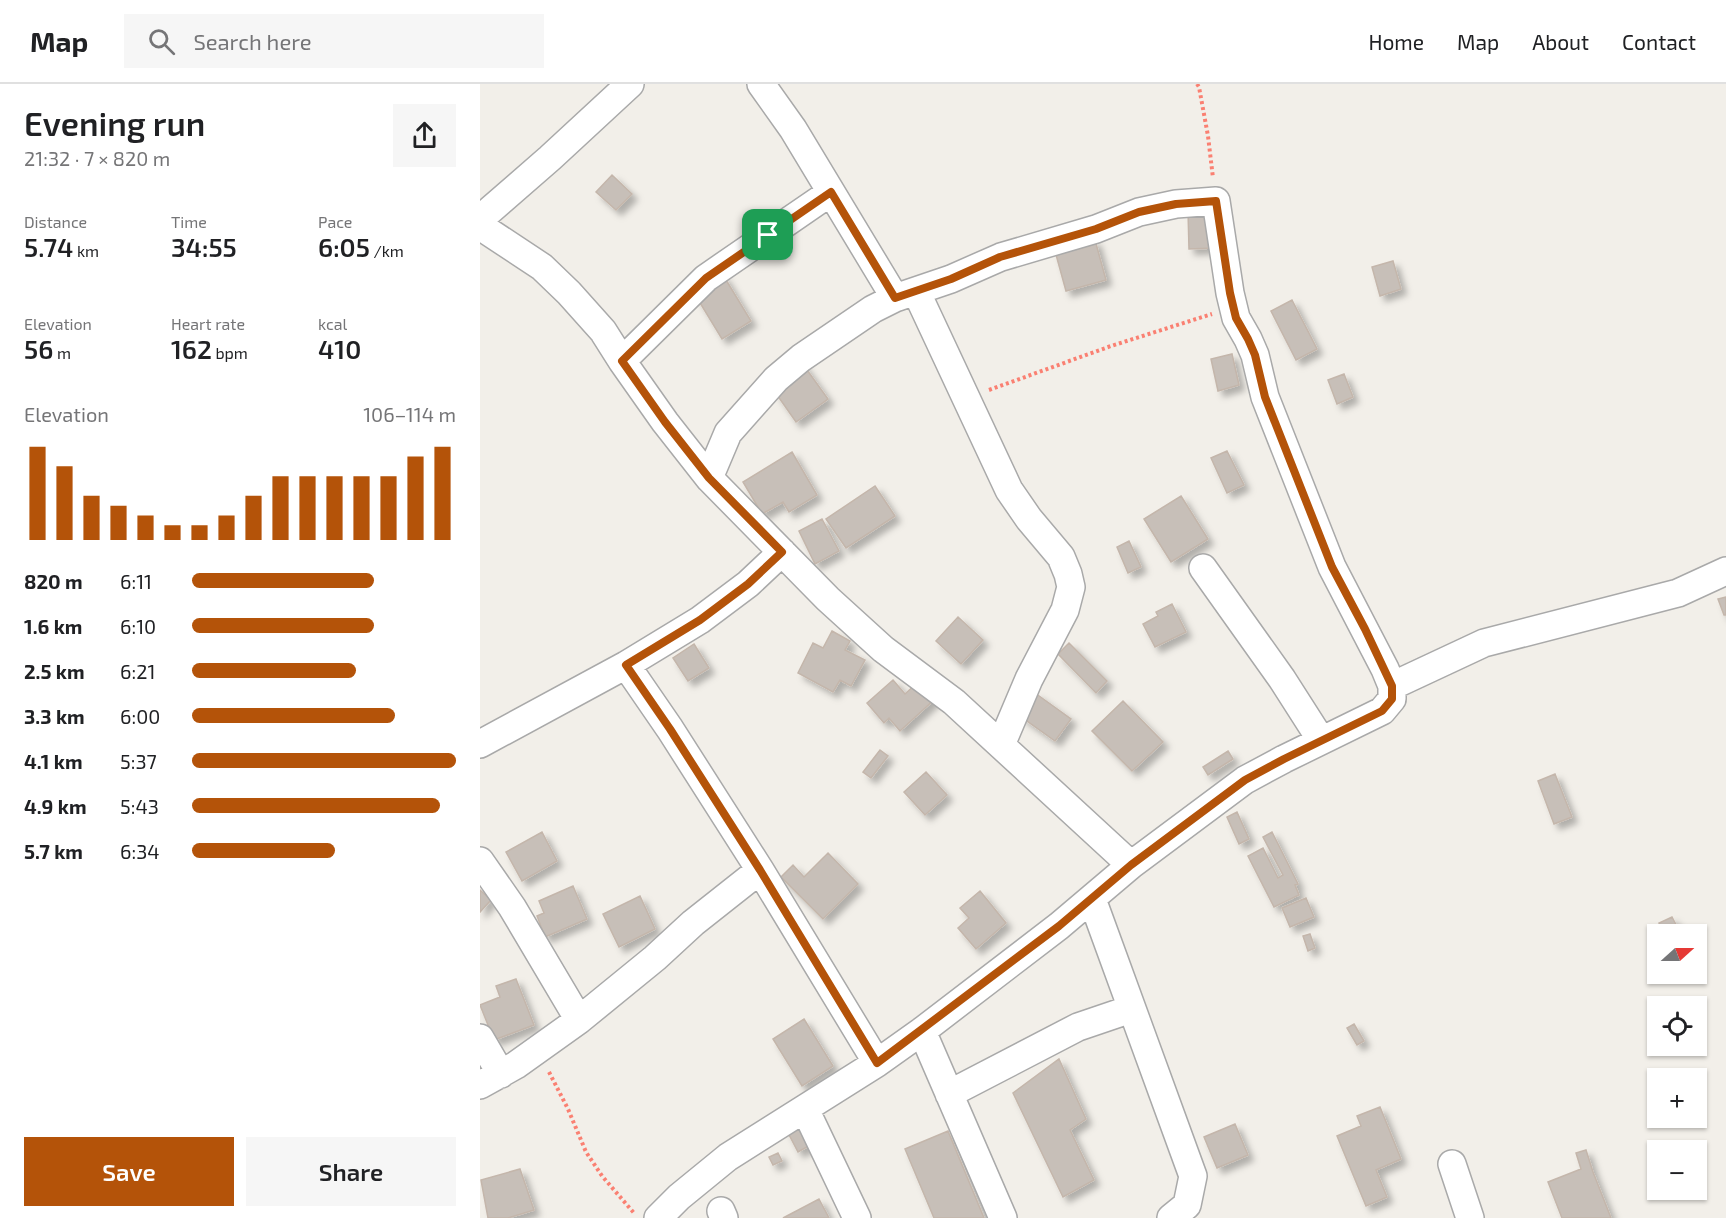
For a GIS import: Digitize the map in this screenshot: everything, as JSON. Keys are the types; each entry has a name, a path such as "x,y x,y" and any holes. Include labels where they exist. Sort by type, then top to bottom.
{"street":[{"path":"480,219 630,84"},
{"path":"761,84 793,129 831,192 906,295 966,398 1009,490 1029,519 1061,557 1068,574 1071,587 1065,610 1029,679 1001,745"},
{"path":"622,361 706,278 831,192"},
{"path":"658,1218 728,1156 877,1063 922,1031 1050,933 1131,865 1245,780 1382,711 1392,699 1392,686 1332,567 1265,397 1255,355 1236,318 1216,201 1176,204 1139,212 1096,229 1000,257 873,309 831,336 776,379 728,433 709,478"},
{"path":"480,226 542,267 569,292 603,331 665,422 709,478 828,599 883,649 954,702 1131,865"},
{"path":"480,744 626,665 700,620 748,584 782,552"},
{"path":"1203,568 1282,679 1321,740"},
{"path":"1392,686 1484,643 1678,593 1726,571"},
{"path":"626,665 670,729 760,870 877,1063"},
{"path":"480,861 512,907 579,1020"},
{"path":"480,1038 491,1079 538,1050 579,1020 655,958 693,923 760,870"},
{"path":"1092,899 1192,1176 1187,1205 1172,1218"},
{"path":"949,1094 1078,1027 1131,1009"},
{"path":"922,1031 1003,1218"},
{"path":"805,1109 857,1218"},
{"path":"1452,1164 1470,1218"}],"path":[{"path":"1197,84 1208,136 1216,201"},
{"path":"966,398 1111,346 1233,307"},
{"path":"538,1050 586,1152 602,1176 639,1218"}],"building":[{"path":"612,175 632,194 616,210 596,192"},
{"path":"1213,210 1214,248 1189,249 1188,211"},
{"path":"1095,240 1106,280 1066,291 1055,251"},
{"path":"1393,261 1401,289 1380,296 1372,267"},
{"path":"723,275 751,321 722,339 694,293"},
{"path":"1292,300 1317,349 1296,360 1271,311"},
{"path":"1232,354 1239,385 1218,391 1211,359"},
{"path":"802,363 828,399 796,422 775,392"},
{"path":"1344,374 1353,397 1337,404 1328,380"},
{"path":"1227,451 1244,485 1227,493 1211,458"},
{"path":"792,452 817,495 789,512 783,502 762,514 743,482"},
{"path":"875,486 895,516 846,548 826,519"},
{"path":"1181,496 1208,539 1171,562 1144,519"},
{"path":"822,519 839,551 815,564 799,531"},
{"path":"1129,541 1141,567 1128,573 1117,547"},
{"path":"1726,597 1726,615 1724,615 1718,599"},
{"path":"1172,604 1186,632 1155,647 1143,624 1158,616 1156,612"},
{"path":"958,617 983,640 961,664 936,641"},
{"path":"832,631 850,641 845,650 865,660 851,686 840,680 833,692 798,673 813,643 823,648"},
{"path":"1069,643 1107,681 1096,693 1058,654"},
{"path":"694,644 709,668 688,681 673,658"},
{"path":"893,680 905,694 920,680 936,698 900,731 889,718 884,723 867,703"},
{"path":"1035,693 1071,719 1055,741 1020,716"},
{"path":"1123,701 1163,742 1132,771 1092,731"},
{"path":"880,750 888,756 871,778 863,772"},
{"path":"1228,751 1233,759 1208,775 1203,767"},
{"path":"926,772 947,795 925,815 904,792"},
{"path":"1555,774 1572,817 1554,824 1538,781"},
{"path":"1237,812 1249,839 1239,844 1227,817"},
{"path":"542,832 557,861 522,881 506,852"},
{"path":"1272,832 1298,884 1295,885 1299,895 1274,907 1248,856 1263,848 1278,878 1283,875 1263,837"},
{"path":"828,853 858,884 823,919 781,877 793,865 804,877"},
{"path":"573,886 587,919 545,937 537,916 544,913 539,901"},
{"path":"480,890 491,900 480,912"},
{"path":"980,891 1006,923 976,949 958,928 969,918 960,908"},
{"path":"640,896 655,929 619,947 603,914"},
{"path":"1306,898 1314,917 1290,927 1282,908"},
{"path":"1672,917 1676,924 1660,924"},
{"path":"1310,934 1315,948 1308,951 1303,936"},
{"path":"516,979 534,1025 494,1040 480,1005 500,997 496,986"},
{"path":"804,1019 833,1066 802,1086 773,1039"},
{"path":"1354,1024 1364,1041 1357,1045 1347,1028"},
{"path":"1059,1059 1086,1119 1070,1130 1094,1180 1063,1197 1013,1093"},
{"path":"1380,1107 1401,1159 1376,1170 1387,1197 1366,1206 1337,1136 1361,1126 1357,1116"},
{"path":"800,1116 814,1143 798,1152 784,1125"},
{"path":"1235,1124 1248,1155 1217,1168 1204,1137"},
{"path":"948,1131 984,1218 934,1218 905,1149"},
{"path":"1586,1150 1611,1218 1562,1218 1548,1182 1581,1169 1576,1153"},
{"path":"778,1153 782,1161 773,1165 769,1157"},
{"path":"520,1169 534,1210 508,1218 488,1218 481,1180"},
{"path":"819,1199 829,1218 783,1218"}],"route":[{"path":"831,192 895,298 951,279 1000,257 1096,229 1139,212 1176,204 1216,201 1236,318 1255,355 1265,397 1332,567 1392,686 1392,699 1382,711 1245,780 1131,865 1059,926 877,1063 760,870 670,729 626,665 700,620 748,584 782,552 709,478 665,422 622,361 706,278 768,235 831,192"}]}
